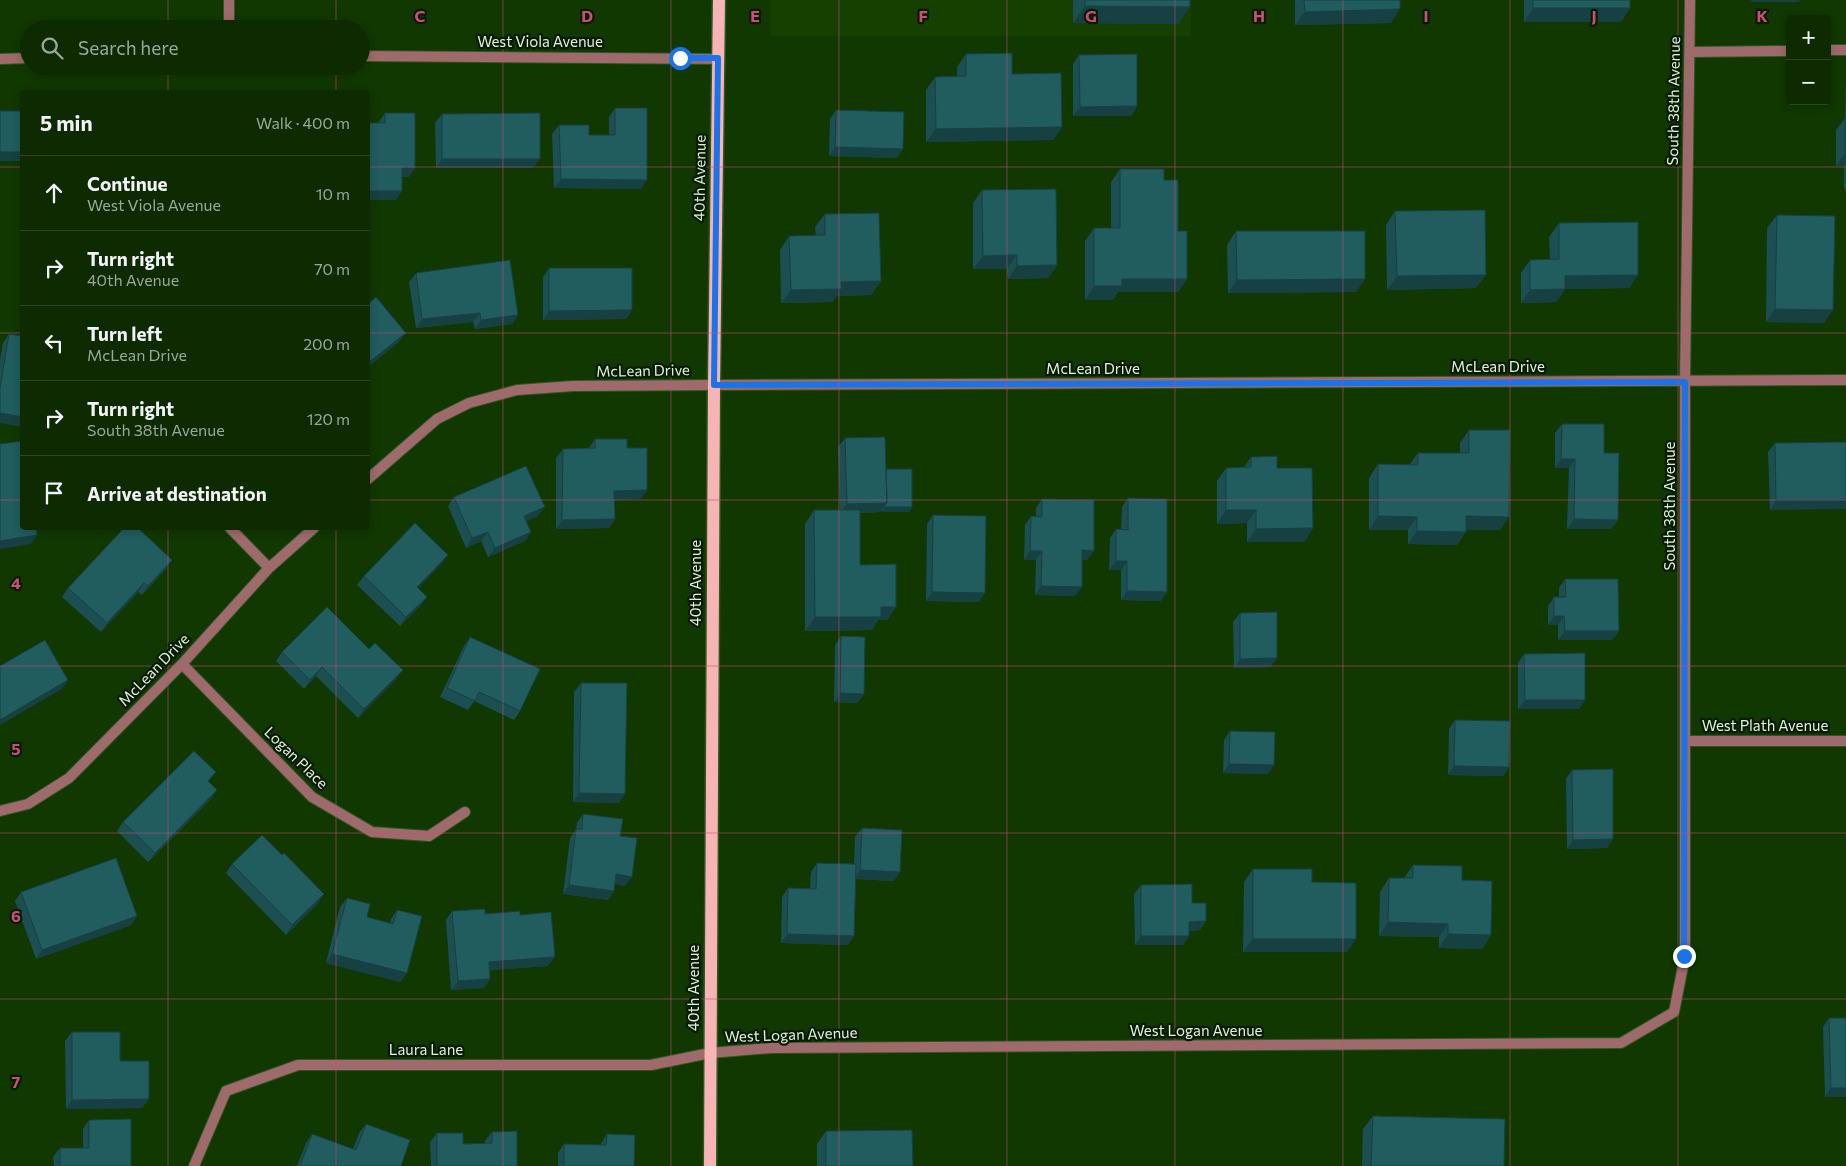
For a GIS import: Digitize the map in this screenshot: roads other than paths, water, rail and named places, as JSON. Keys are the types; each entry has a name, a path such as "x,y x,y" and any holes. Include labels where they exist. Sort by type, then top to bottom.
{"main road":[{"name":"40th Avenue","path":"710,1166 714,385 719,0"}],"street":[{"path":"228,0 229,20"},
{"name":"South 38th Avenue","path":"1674,1012 1684,956 1685,382 1690,0"},
{"path":"1831,50 1846,50"},
{"path":"1690,52 1786,51"},
{"name":"West Viola Avenue","path":"370,56 718,58"},
{"path":"0,58 20,58"},
{"name":"McLean Drive","path":"370,477 438,419 469,403 517,390 564,387 714,385 1846,380"},
{"path":"232,530 269,568"},
{"name":"McLean Drive","path":"0,811 28,804 69,778 182,664 269,568 312,530"},
{"name":"Logan Place","path":"182,664 312,797 372,832 429,836 465,812"},
{"name":"West Plath Avenue","path":"1685,741 1846,741"},
{"name":"West Logan Avenue","path":"710,1053 771,1048 1620,1043 1674,1012"},
{"name":"Laura Lane","path":"194,1166 226,1091 298,1065 651,1065 710,1053"}]}
